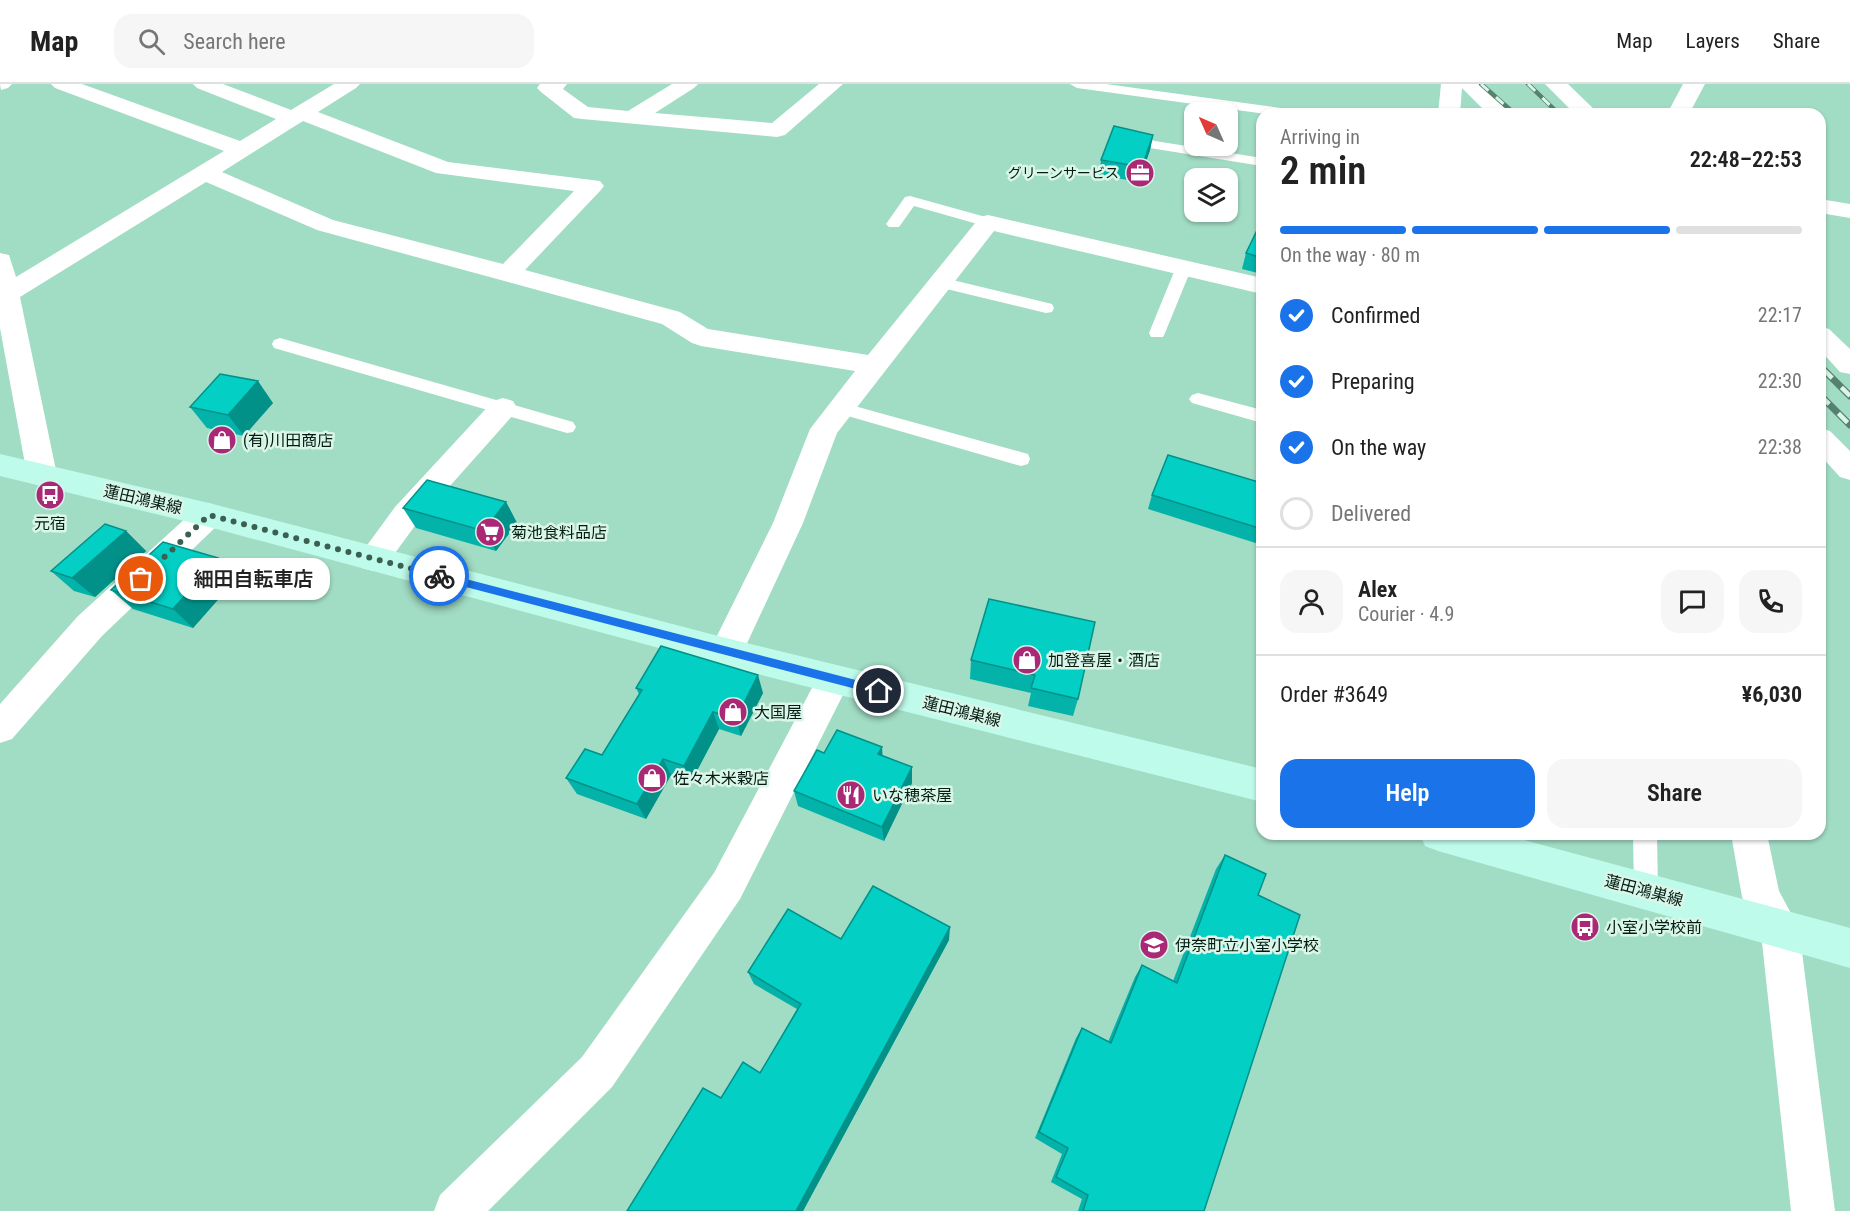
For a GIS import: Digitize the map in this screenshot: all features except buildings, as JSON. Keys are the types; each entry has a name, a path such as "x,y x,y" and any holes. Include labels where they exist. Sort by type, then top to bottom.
{"main road":[{"name":"蓮田鴻巣線","path":"1,467 209,515 726,652 1256,784"},
{"name":"蓮田鴻巣線","path":"1460,840 1850,948"}],"street":[{"path":"62,84 240,149"},
{"path":"204,84 444,168 592,186 508,273"},
{"path":"3,296 349,84"},
{"path":"556,84 549,88 582,113 777,130 832,84"},
{"path":"633,117 687,84"},
{"path":"1450,108 1452,84"},
{"path":"1470,84 1494,108"},
{"path":"1557,84 1582,108"},
{"path":"1681,108 1694,84"},
{"path":"202,172 325,225 671,318 701,337 874,365"},
{"path":"1826,207 1850,212"},
{"path":"726,652 788,523 824,429 988,222 1256,285"},
{"path":"0,261 3,296 42,475"},
{"path":"1826,341 1850,365"},
{"path":"374,559 406,515 503,408"},
{"path":"1826,427 1850,433"},
{"path":"1826,444 1850,469"},
{"path":"0,728 90,626 209,515"},
{"path":"456,1211 597,1072 726,885 834,679"},
{"path":"1750,840 1761,897 1780,928 1813,1211"}],"lane":[{"path":"1077,84 1256,109"},
{"path":"1136,142 1256,161"},
{"path":"894,224 910,200 988,222"},
{"path":"1157,333 1184,267"},
{"path":"940,282 1046,308"},
{"path":"280,344 567,427"},
{"path":"1198,399 1256,415"},
{"path":"840,408 1021,459"},
{"path":"1645,840 1646,891"}],"railway":[{"path":"1481,84 1508,108"},
{"path":"1528,84 1553,108"},
{"path":"1826,372 1850,396"},
{"path":"1826,401 1850,425"}],"way so far":[{"path":"141,579 209,515 439,576"}],"place":[{"name":"グリーンサービス","path":"1140,173"},
{"name":"(有)川田商店","path":"222,440"},
{"name":"元宿","path":"50,495"},
{"name":"菊池食料品店","path":"490,532"},
{"name":"細田自転車店","path":"141,579"},
{"name":"加登喜屋・酒店","path":"1027,660"},
{"name":"大国屋","path":"733,712"},
{"name":"佐々木米穀店","path":"652,778"},
{"name":"いな穂茶屋","path":"851,795"},
{"name":"小室小学校前","path":"1585,927"},
{"name":"伊奈町立小室小学校","path":"1154,945"}],"route":[{"path":"439,576 879,691"}]}
